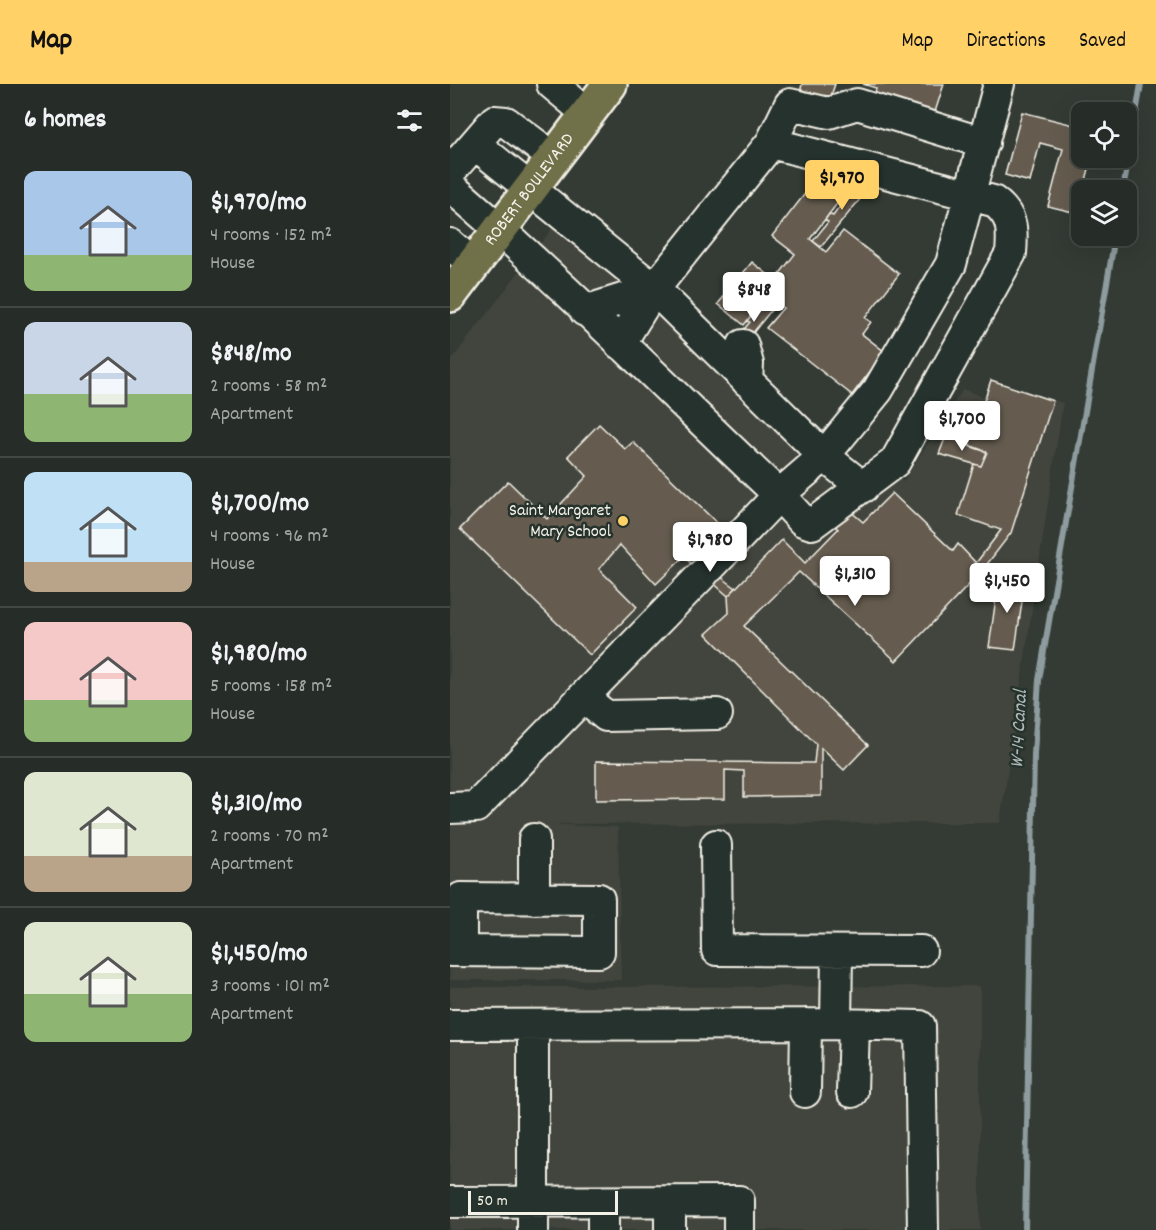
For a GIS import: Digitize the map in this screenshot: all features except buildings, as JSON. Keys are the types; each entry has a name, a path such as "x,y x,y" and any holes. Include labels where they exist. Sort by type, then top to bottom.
{"main road":[{"name":"ROBERT BOULEVARD","path":"450,295 462,254 500,229 610,84"}],"lane":[{"path":"552,84 588,114"},
{"path":"450,808 476,807 779,495 824,456 878,390 951,264 971,196 999,84"},
{"path":"620,344 654,289 771,142 790,104 829,113 856,104 984,143"},
{"path":"450,172 494,121 506,122 554,158"},
{"path":"450,186 500,229 779,495 803,521 812,524 895,462 1011,253 1013,228 1004,209 993,201 771,142"},
{"path":"475,144 654,289 824,456 863,487"},
{"path":"585,311 654,289"},
{"path":"699,334 724,333 739,341 748,364 747,381"},
{"path":"583,697 606,716 717,714"},
{"path":"534,839 534,899"},
{"path":"716,844 717,950 921,951"},
{"path":"461,898 599,900 599,952 455,951 461,898"},
{"path":"837,951 852,1092"},
{"path":"805,1092 806,1024"},
{"path":"450,1025 845,1024 920,1026 923,1230"},
{"path":"533,1025 533,1216"},
{"path":"450,1202 533,1216 670,1216 739,1201 739,1230"}],"shaded area":[{"path":"570,205 876,490 895,474 903,482 963,389 985,398 991,380 1063,403 1000,823 533,824 618,827 621,980 450,980 450,362"},
{"path":"980,986 980,1230 450,1230 450,987"}],"waterway":[{"name":"W-14 Canal","path":"1125,180 1141,84"},
{"name":"W-14 Canal","path":"1025,1230 1034,754 1039,680 1113,246"}],"place":[{"name":"Saint Margaret Mary School","path":"623,521"}]}
